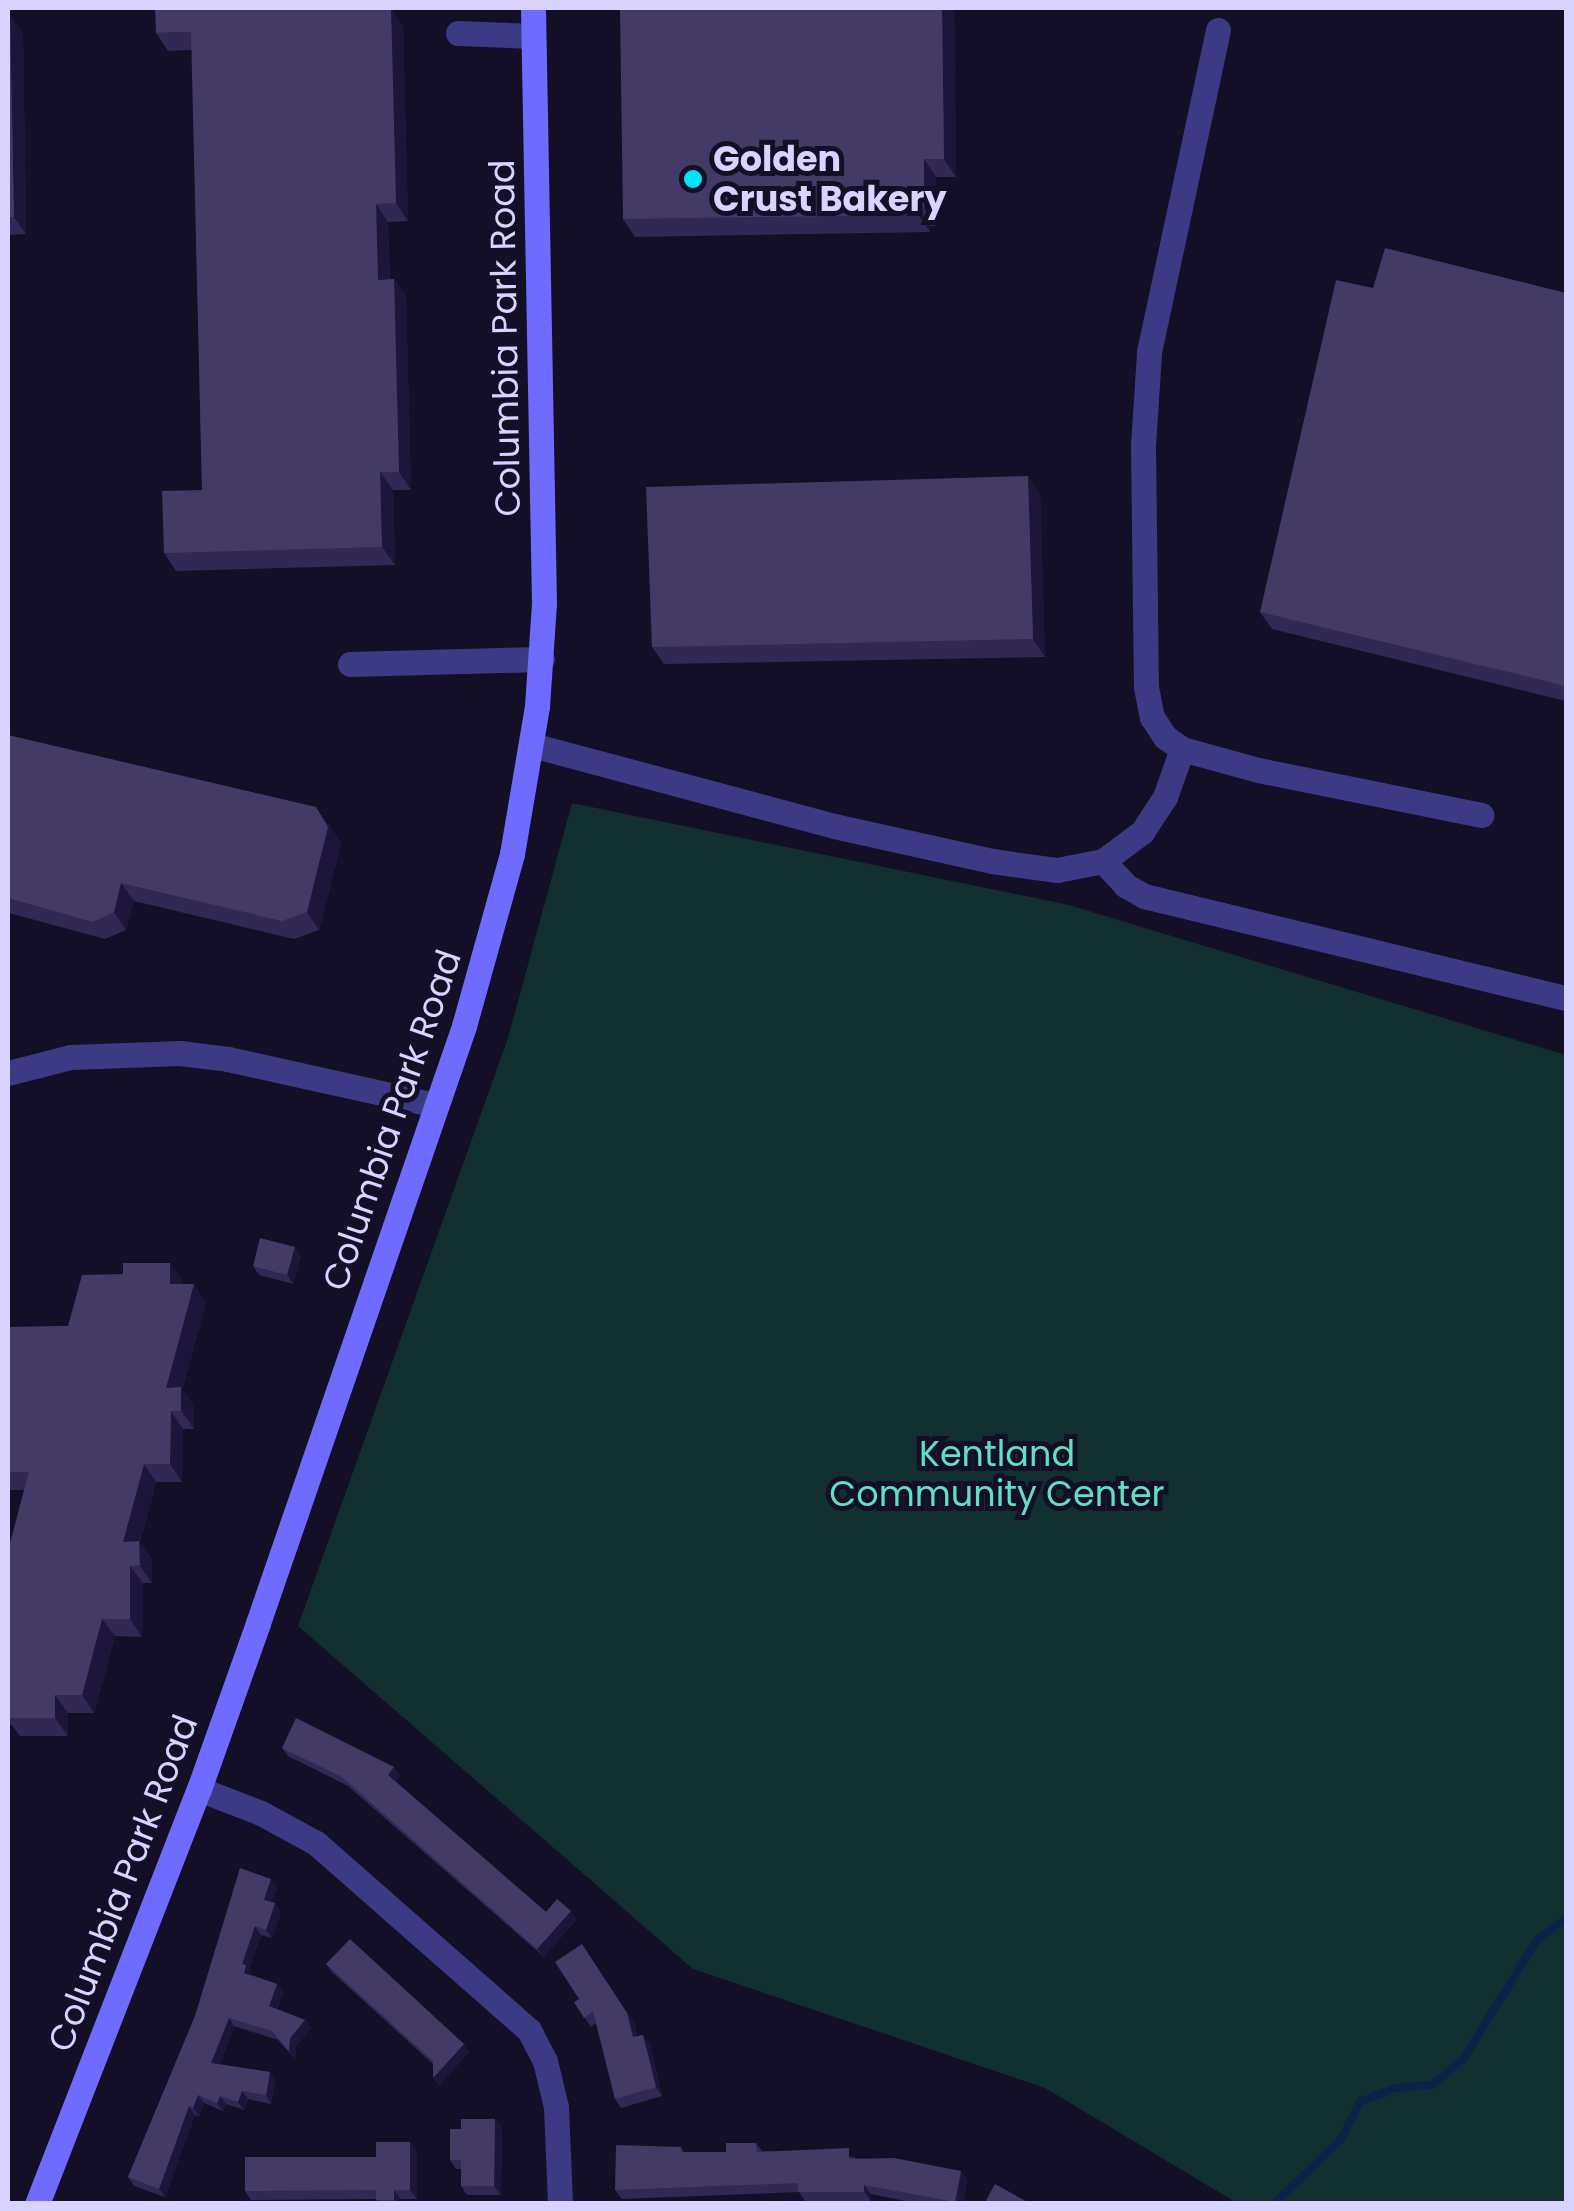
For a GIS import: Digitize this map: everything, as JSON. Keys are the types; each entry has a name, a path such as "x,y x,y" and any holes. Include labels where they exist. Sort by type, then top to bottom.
{"street":[{"name":"Columbia Park Road","path":"37,2204 199,1789 436,1106 492,931 532,745 542,659 543,394 533,8"},
{"path":"1218,30 1149,353 1143,445 1146,687 1152,717 1165,737 1182,749 1258,770 1482,815"},
{"path":"458,33 533,36"},
{"path":"350,664 542,659"},
{"path":"532,745 834,826 992,861 1057,870 1103,861 1142,832 1165,797 1182,749"},
{"path":"1103,861 1126,885 1144,896 1566,998"},
{"path":"8,1073 71,1058 180,1053 249,1063 436,1106"},
{"path":"199,1789 261,1813 316,1842 529,2030 544,2061 556,2106 560,2204"}],"green space":[{"name":"Kentland Community Center","path":"572,803 1069,905 1566,1055 1566,2203 1237,2203 1045,2088 693,1969 298,1626 508,1038"}],"building":[{"path":"155,8 391,8 396,203 376,204 378,280 394,279 399,472 380,472 382,547 164,553 162,491 202,490 191,32 156,33"},
{"path":"620,8 942,8 944,159 924,159 924,208 918,208 918,215 623,219"},
{"path":"10,15 14,217 8,217"},
{"path":"1385,248 1566,293 1566,686 1260,612 1336,280 1373,288"},
{"path":"1028,476 1033,639 652,647 646,487"},
{"path":"8,735 316,807 328,827 307,912 282,921 121,883 114,912 93,922 8,898"},
{"path":"260,1238 295,1247 287,1275 253,1266"},
{"path":"123,1263 170,1263 170,1284 194,1284 166,1388 181,1387 181,1411 171,1411 170,1464 144,1464 123,1542 139,1541 140,1565 130,1566 130,1619 102,1619 82,1695 55,1695 55,1718 8,1718 8,1551 29,1472 8,1472 8,1327 68,1326 82,1275 123,1274"},
{"path":"296,1718 394,1767 388,1775 546,1912 557,1899 571,1911 537,1949 342,1777 282,1748"},
{"path":"240,1868 271,1879 264,1900 275,1903 266,1930 255,1926 242,1964 246,1965 244,1973 277,1984 269,2006 305,2020 290,2038 289,2051 272,2031 229,2018 211,2063 270,2072 266,2095 242,2091 238,2102 220,2096 217,2103 198,2095 193,2108 189,2106 159,2189 128,2177 195,2016"},
{"path":"350,1939 464,2044 433,2078 433,2061 326,1964"},
{"path":"582,1944 627,2013 633,2037 643,2035 656,2087 615,2099 593,2011 584,2018 574,2002 579,1999 555,1962"},
{"path":"461,2119 495,2119 494,2186 461,2186 461,2160 450,2160 450,2129 461,2129"},
{"path":"376,2142 410,2142 410,2190 394,2190 394,2200 376,2200 376,2190 245,2191 245,2157 376,2157"},
{"path":"726,2143 756,2143 757,2152 849,2148 849,2159 894,2158 961,2171 955,2202 864,2185 864,2192 798,2192 798,2183 615,2190 616,2145 726,2152"},
{"path":"995,2184 1031,2204 984,2204"}],"waterway":[{"path":"1274,2204 1341,2139 1360,2102 1395,2088 1432,2085 1464,2058 1537,1940 1566,1918"}],"place":[{"name":"Golden Crust Bakery","path":"693,179"}]}
